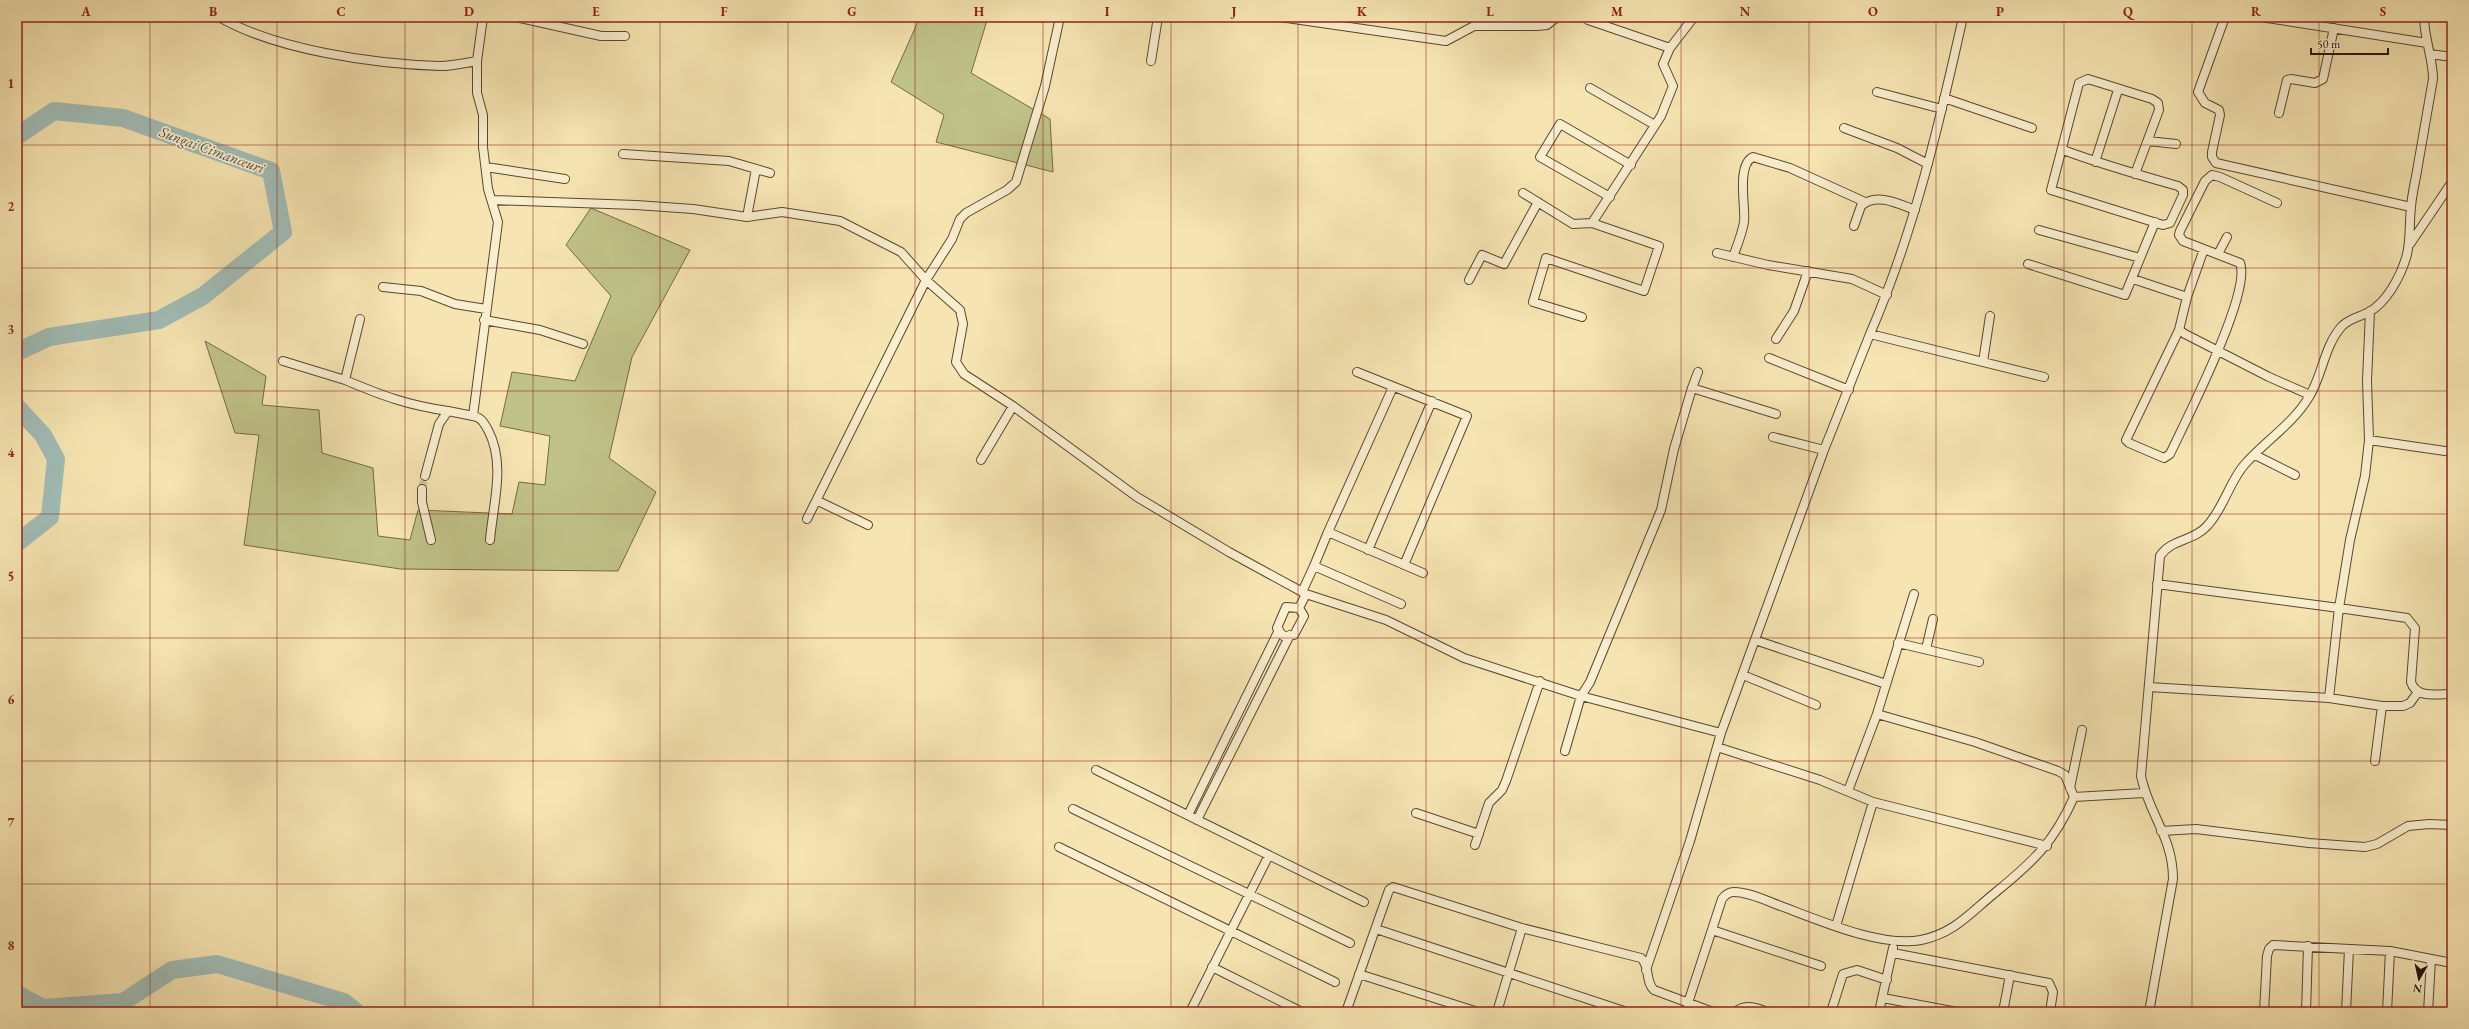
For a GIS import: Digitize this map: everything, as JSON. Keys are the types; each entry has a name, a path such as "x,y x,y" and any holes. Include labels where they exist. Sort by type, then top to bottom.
{"street":[{"path":"219,17 254,35 359,58 442,66 476,61"},
{"path":"473,416 484,320 498,222 486,167 482,130 483,115 477,93 476,61 483,17"},
{"path":"516,17 601,36 625,36"},
{"path":"807,519 818,501 926,280 952,239 962,216 1007,190 1016,182 1045,86 1060,17"},
{"path":"1151,61 1158,17"},
{"path":"1280,17 1446,41 1474,26 1547,25 1557,17"},
{"path":"1592,223 1631,165 1655,125 1673,86 1663,64 1670,48 1694,17"},
{"path":"1646,970 1690,841 1720,733 1743,675 1824,450 1887,295 1915,210 1928,164 1962,17"},
{"path":"2225,17 2198,92 2205,103 2219,110 2220,115 2212,152 2212,157 2216,163 2411,207"},
{"path":"2261,17 2427,42"},
{"path":"2149,1012 2173,879 2170,850 2144,793 2141,776 2141,759 2149,687 2160,556 2166,547 2199,534 2208,526 2222,506 2244,464 2290,422 2310,395 2326,352 2335,337 2350,320 2370,311 2389,292 2406,258 2409,245 2411,207 2433,79 2433,64 2427,42 2424,17"},
{"path":"1588,20 1670,48"},
{"path":"2279,113 2284,87 2287,80 2291,79 2315,84 2323,79 2334,28"},
{"path":"2430,54 2452,57"},
{"path":"2063,150 2095,162 2135,174 2178,186 2183,190 2183,195 2170,223 2163,225 2051,190 2063,150 2079,83 2088,79 2158,103 2159,110 2135,174"},
{"path":"1590,88 1655,125"},
{"path":"2095,162 2118,90"},
{"path":"1877,92 1942,108"},
{"path":"1944,98 2032,128"},
{"path":"1610,197 1540,157 1560,124 1631,165"},
{"path":"1844,128 1897,148 1928,164"},
{"path":"2148,141 2176,144"},
{"path":"623,154 710,159 770,173"},
{"path":"1733,257 1744,221 1741,195 1744,176 1748,163 1753,157 1790,168 1865,202"},
{"path":"486,167 565,180"},
{"path":"747,217 756,169"},
{"path":"2204,249 2187,297 2179,330 2127,439 2129,443 2164,458 2168,456 2218,352 2242,278 2242,268 2240,263 2218,254 2183,241 2179,235 2209,176 2220,177 2277,203"},
{"path":"2409,245 2452,182"},
{"path":"1523,193 1573,224 1592,223 1659,246 1644,291 1546,258 1533,302 1582,317"},
{"path":"1854,226 1856,215 1865,202 1872,199 1886,201 1915,210"},
{"path":"492,200 679,208 747,217 782,212 840,221 901,252 926,280 960,310 963,324 956,362 960,370 1013,406 1137,497 1228,552 1304,593 1386,620 1464,658 1540,681 1581,696 1720,733"},
{"path":"1469,280 1482,256 1504,264 1538,202"},
{"path":"2028,264 2123,295 2133,279 2155,222"},
{"path":"2039,230 2140,258"},
{"path":"2218,254 2226,237"},
{"path":"1717,253 1852,279 1887,295"},
{"path":"1776,339 1794,311 1808,271"},
{"path":"2133,279 2187,297"},
{"path":"383,287 421,291 455,304 486,309"},
{"path":"2329,698 2339,608 2350,540 2365,476 2369,440 2367,381 2370,311"},
{"path":"1983,362 1990,316"},
{"path":"344,380 360,319"},
{"path":"484,320 540,330 583,344"},
{"path":"2179,330 2218,352 2310,395"},
{"path":"1870,334 2044,377"},
{"path":"1769,358 1849,390"},
{"path":"283,361 344,380 375,394 412,406 448,411 473,416 482,420 491,436 498,464 490,540"},
{"path":"1357,372 1468,416 1404,565"},
{"path":"1565,751 1581,696 1590,682 1658,517 1674,449 1698,372"},
{"path":"1299,608 1328,532 1393,387"},
{"path":"1692,388 1776,414"},
{"path":"1368,550 1432,401"},
{"path":"981,460 1013,406"},
{"path":"425,476 439,424 448,411"},
{"path":"1773,437 1824,450"},
{"path":"2369,440 2452,452"},
{"path":"2255,455 2295,475"},
{"path":"422,489 422,502 431,540"},
{"path":"818,501 868,525"},
{"path":"1328,532 1423,573"},
{"path":"1314,566 1401,604"},
{"path":"2157,584 2339,608 2358,612 2401,616 2412,622 2415,634 2411,682 2413,689 2418,692 2452,694"},
{"path":"1848,791 1877,714 1914,594"},
{"path":"1286,607 1299,608 1304,616 1294,635 1283,636 1277,628 1286,607"},
{"path":"1926,649 1933,619"},
{"path":"1188,815 1279,630"},
{"path":"1197,820 1290,635"},
{"path":"1755,640 1886,684"},
{"path":"1898,643 1979,662"},
{"path":"1743,675 1816,705"},
{"path":"1475,845 1488,803 1502,790 1506,781 1540,681"},
{"path":"2149,687 2329,698 2382,706 2403,706 2410,703 2418,692"},
{"path":"2375,761 2382,706"},
{"path":"1877,714 1975,742 2058,771 2065,775 2074,797"},
{"path":"2070,789 2082,730"},
{"path":"1228,734 1238,739"},
{"path":"1717,747 1848,791 1873,802 2047,846"},
{"path":"1096,770 1364,902"},
{"path":"2074,797 2144,793"},
{"path":"1686,1012 1722,900 1726,894 1735,892 1761,898 1836,926 1892,941 1920,940 1950,930 1974,913 2047,846 2062,823 2074,797"},
{"path":"1836,926 1873,802"},
{"path":"1073,809 1350,943"},
{"path":"1416,813 1479,834"},
{"path":"2161,831 2196,829 2309,843 2365,847 2377,844 2408,826 2452,825"},
{"path":"1059,847 1335,982"},
{"path":"1190,1012 1269,855"},
{"path":"1346,1012 1389,890 1393,887 1522,928 1641,958 1644,961 1650,985 1654,990 1713,1012"},
{"path":"1497,1012 1510,973 1522,928"},
{"path":"1376,929 1627,1012"},
{"path":"1712,930 1821,966"},
{"path":"1879,1012 1888,980 1893,953 1892,941"},
{"path":"2264,1012 2267,956 2270,947 2281,945 2390,951 2452,963"},
{"path":"2306,1012 2308,946"},
{"path":"2346,1012 2349,949"},
{"path":"2386,1012 2390,951"},
{"path":"1893,953 2049,983 2053,992 2050,1012"},
{"path":"2428,1012 2430,959"},
{"path":"1212,967 1302,1012"},
{"path":"1831,1012 1842,974 1857,970 1888,980"},
{"path":"1359,974 1478,1012"},
{"path":"2003,1012 2010,975"},
{"path":"1883,998 1957,1012"},
{"path":"1736,1012 1739,1008 1747,1007 1768,1012"}],"green space":[{"path":"920,17 988,17 971,73 1050,119 1053,172 936,142 944,115 891,82"},
{"path":"591,208 690,250 632,357 609,458 656,492 618,571 400,569 244,545 259,435 235,433 205,341 266,376 262,405 319,410 322,453 373,468 378,536 410,540 418,510 512,514 519,482 545,485 550,436 500,426 512,372 575,381 611,296 566,245"}],"waterway":[{"name":"Sungai Cimanceuri","path":"17,136 54,111 123,118 271,171 283,232 203,296 159,320 49,337 17,352"},
{"name":"Sungai Cimanceuri","path":"17,407 43,435 56,459 50,517 17,543"},
{"name":"Sungai Cimanceuri","path":"17,994 43,1008 123,1002 172,970 217,964 344,1002 356,1012"}],"tunnel":[{"path":"422,489 425,476"}]}
